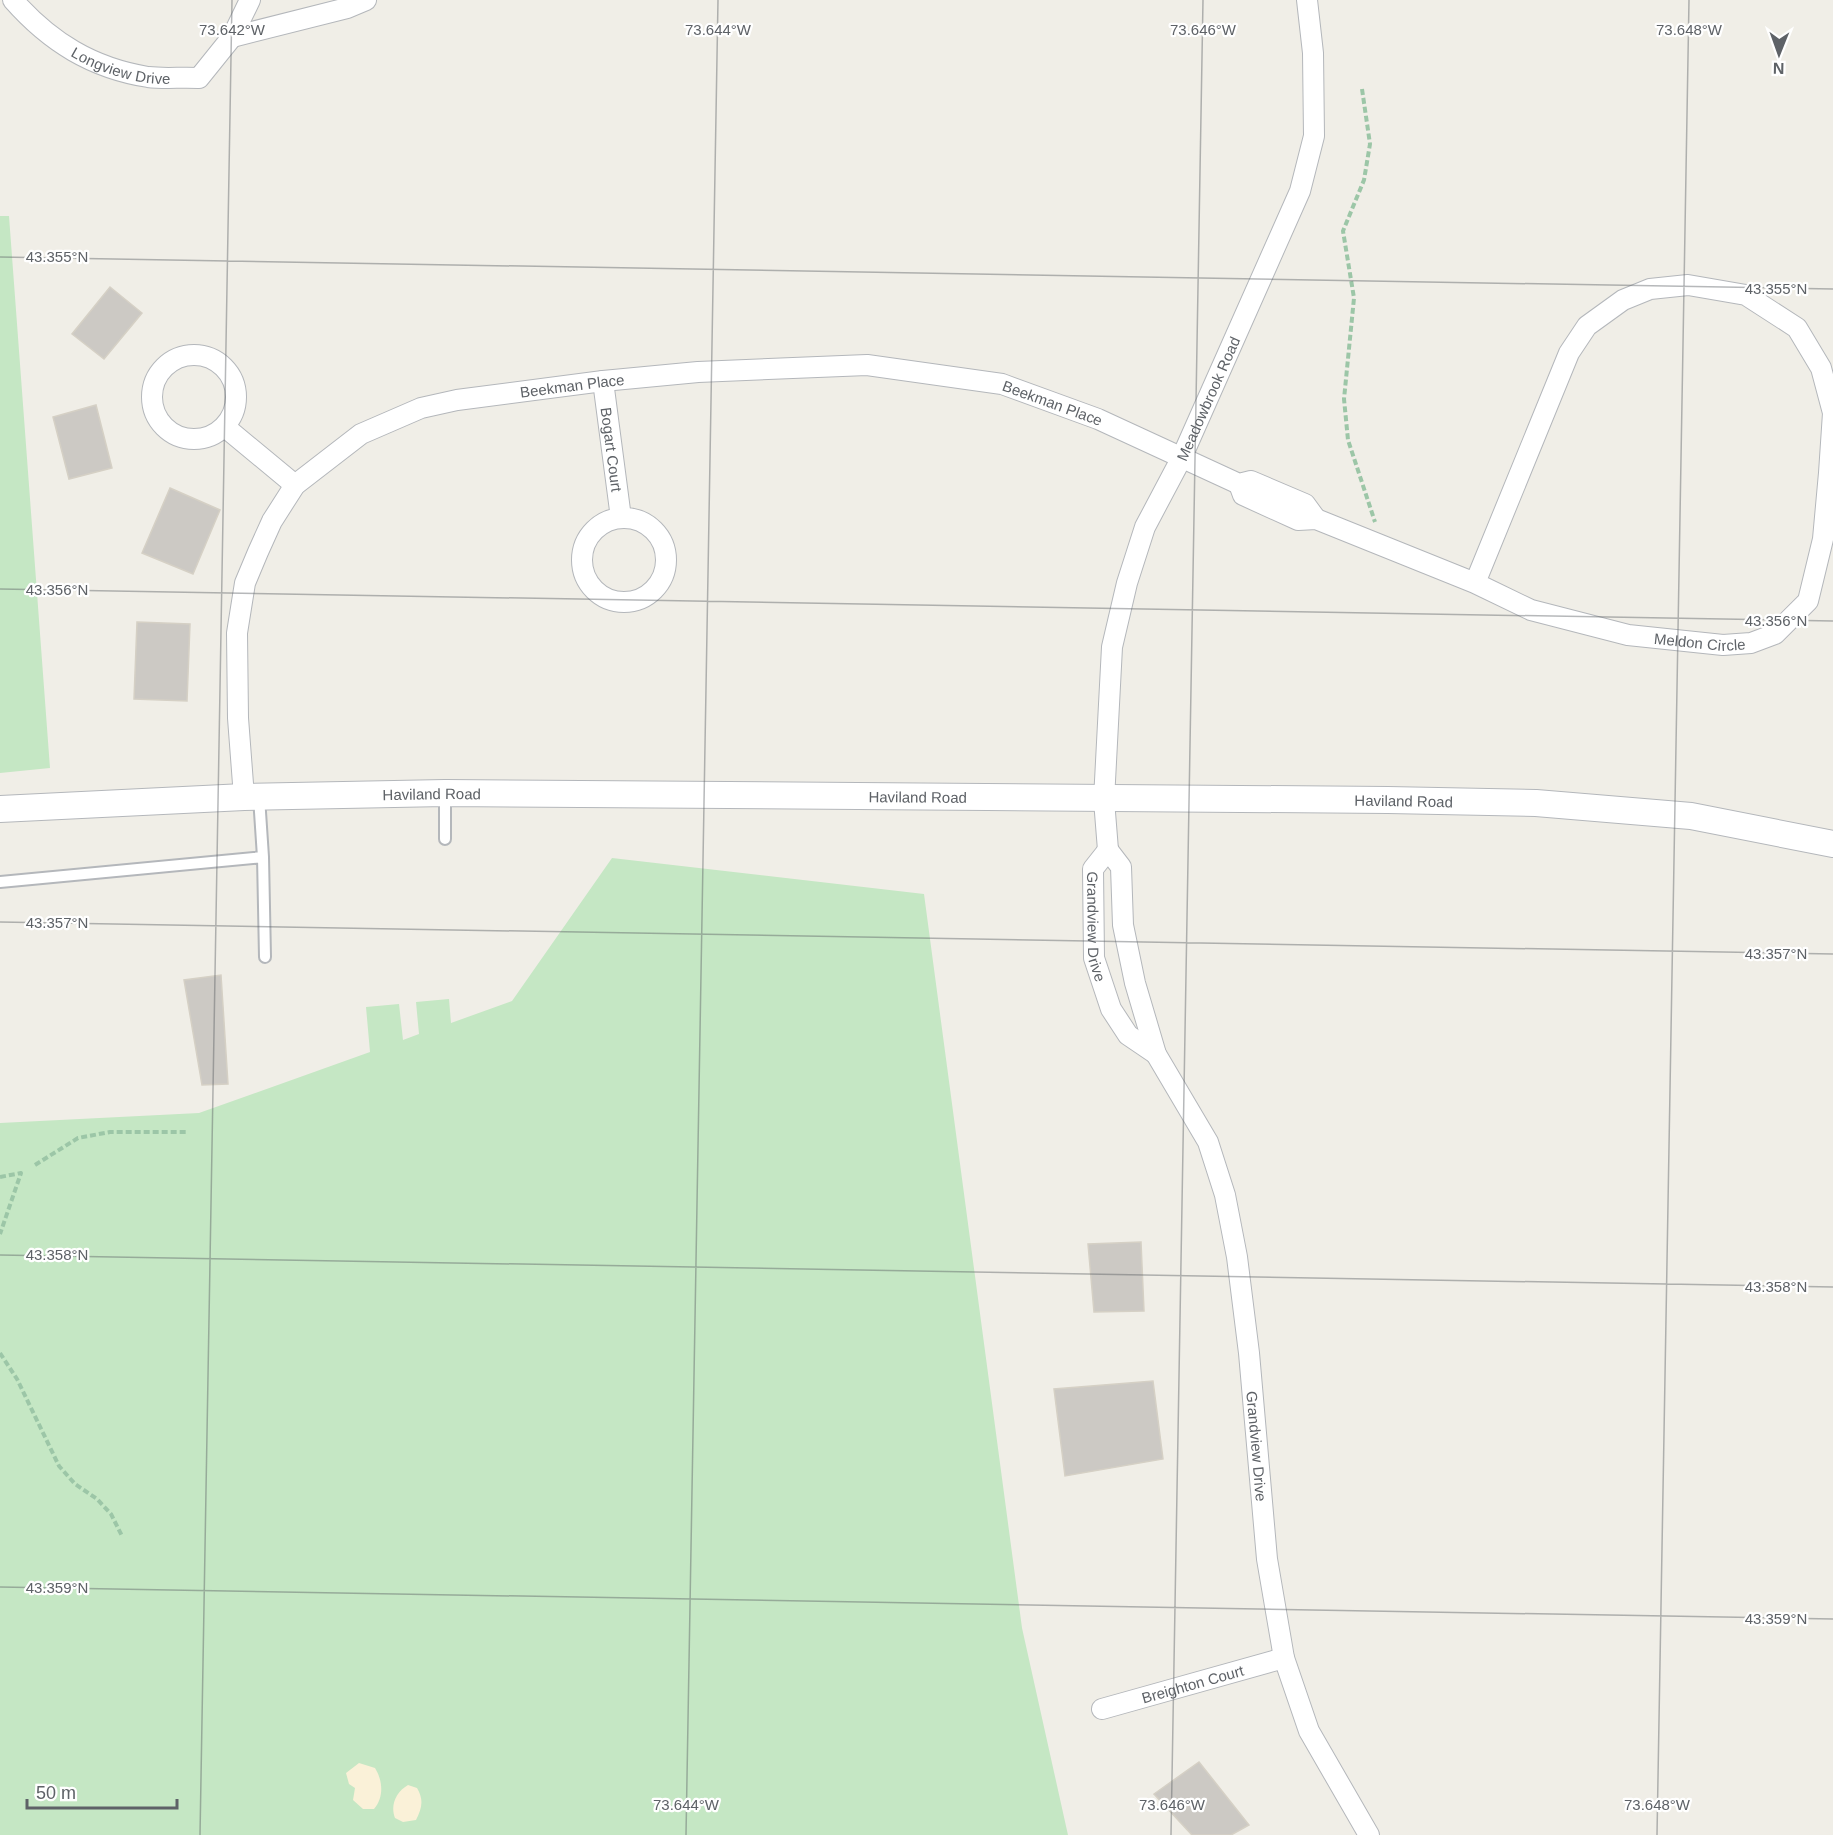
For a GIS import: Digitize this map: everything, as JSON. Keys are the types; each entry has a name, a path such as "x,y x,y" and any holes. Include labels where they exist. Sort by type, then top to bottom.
{"street":[{"name":"Longview Drive","path":"13,0 37,27 88,61 148,77 199,78 232,37 250,0"},
{"path":"232,37 347,8 366,0"},
{"name":"Meadowbrook Road","path":"1108,850 1104,800 1112,647 1127,583 1145,527 1181,459 1300,191 1314,136 1313,52 1307,0"},
{"name":"Meldon Circle","path":"1181,459 1239,484 1251,481 1305,504 1316,519 1475,583 1532,610 1628,635 1723,645 1751,644 1775,634 1808,601 1823,539 1833,413 1821,368 1797,328 1746,295 1688,285 1650,289 1623,300 1587,326 1569,353 1475,583"},
{"path":"193,354 209,357 224,366 233,380 237,396 234,412 225,426 212,436 195,440 179,437 165,428 155,414 151,398 154,382 163,368 177,358 193,354"},
{"name":"Beekman Place","path":"251,797 237,659 239,607 258,552 272,521 295,485 361,434 395,417 457,400 603,381 698,372 867,365 1002,384 1098,419 1181,459"},
{"name":"Bogart Court","path":"603,381 621,518"},
{"path":"225,426 295,485"},
{"path":"621,518 637,520 652,527 662,541 667,557 664,573 656,588 643,598 627,603 611,601 596,592 586,579 581,563 583,547 591,532 604,522 621,518"},
{"name":"Haviland Road","path":"0,809 251,797 445,793 674,793 1104,800 1388,800 1536,803 1691,816 1833,844"},
{"name":"Grandview Drive","path":"1156,1054 1128,1035 1116,1018 1094,958 1093,869 1108,850 1120,867 1123,925 1135,983 1156,1054 1208,1142 1225,1195 1237,1257 1249,1353 1267,1559 1284,1659 1309,1731 1369,1835"},
{"name":"Breighton Court","path":"1102,1709 1284,1659"}],"lane":[{"path":"445,793 445,839"},
{"path":"251,797 263,857 265,957"},
{"path":"0,882 263,857"}],"path":[{"path":"1362,89 1370,144 1364,180 1343,231 1354,298 1344,399 1348,440 1376,523"},
{"path":"35,1165 78,1138 111,1132 188,1132"},
{"path":"0,1177 21,1173 0,1234"},
{"path":"0,1353 17,1379 59,1466 75,1484 97,1499 111,1514 122,1536"}],"green space":[{"path":"0,216 9,216 50,768 0,773"},
{"path":"612,858 924,894 1022,1628 1068,1835 0,1835 0,1123 199,1113 370,1052 366,1007 399,1004 403,1040 419,1034 416,1002 449,999 451,1023 512,1001"}],"sand":[{"path":"359,1763 375,1768 380,1778 381,1794 374,1809 363,1809 353,1800 355,1788 349,1784 346,1773"},
{"path":"408,1785 417,1788 421,1796 420,1812 416,1820 403,1822 395,1818 393,1808 397,1795"}],"building":[{"path":"110,287 142,313 104,359 72,334"},
{"path":"96,405 112,468 69,479 53,417"},
{"path":"170,488 220,510 193,574 142,553"},
{"path":"137,622 190,624 187,701 134,699"},
{"path":"221,975 228,1084 202,1085 184,980"},
{"path":"1141,1242 1144,1311 1094,1312 1088,1244"},
{"path":"1153,1381 1163,1459 1065,1476 1054,1389"},
{"path":"1199,1762 1249,1825 1231,1835 1192,1835 1154,1794"}]}
